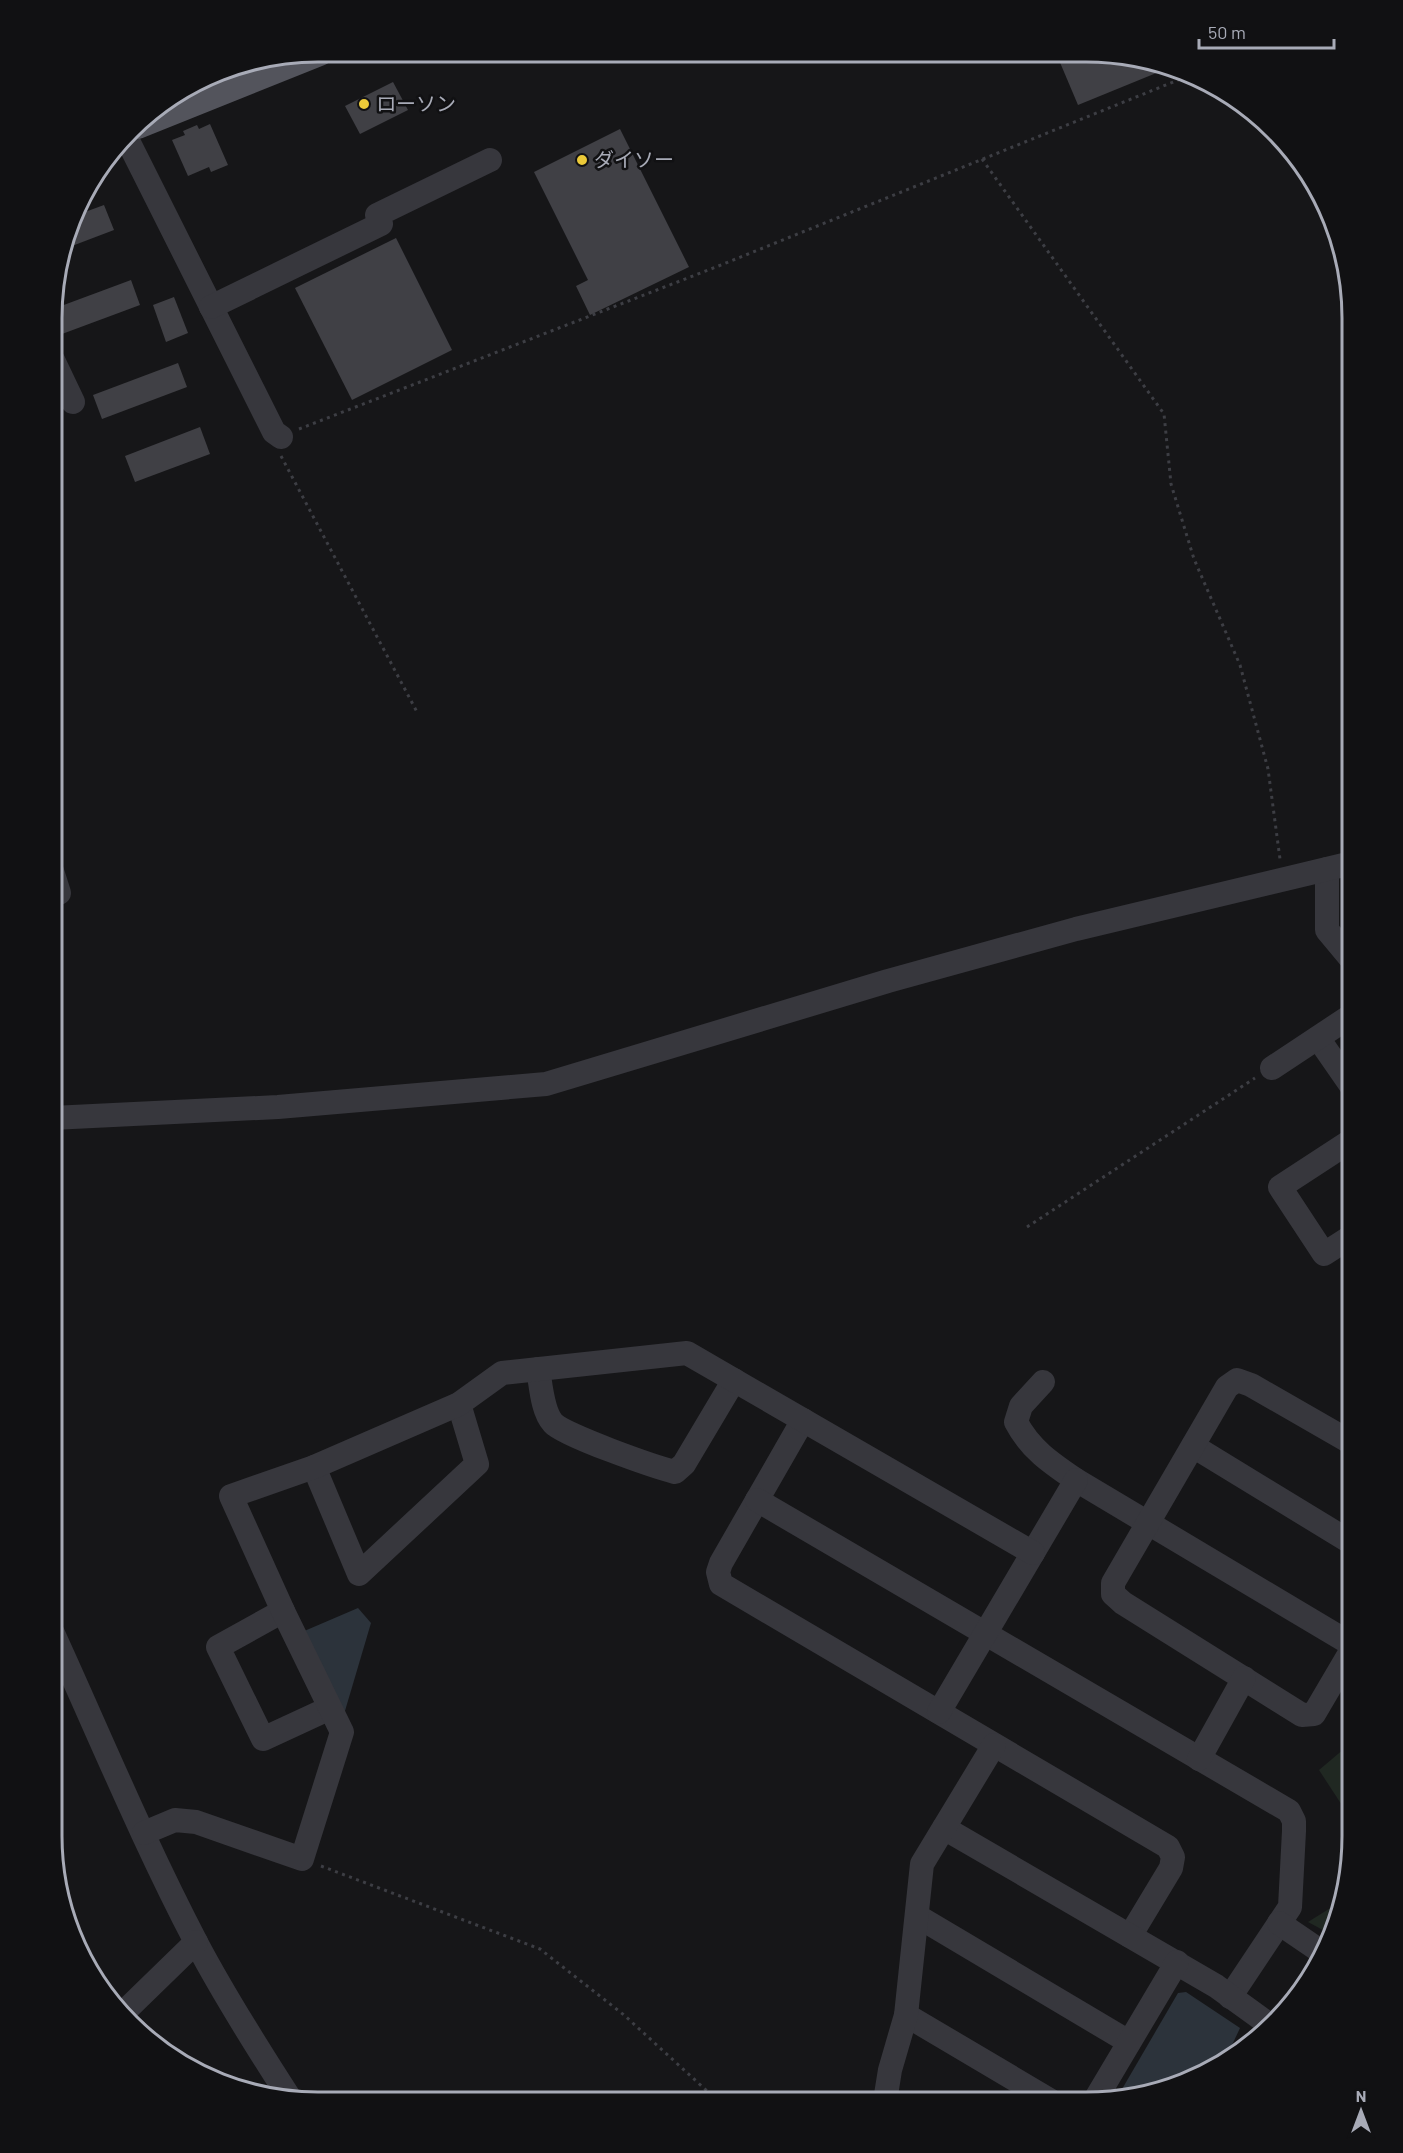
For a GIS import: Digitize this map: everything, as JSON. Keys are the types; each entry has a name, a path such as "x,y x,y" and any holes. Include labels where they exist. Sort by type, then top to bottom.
{"main road":[{"path":"162,114 288,64"}],"street":[{"path":"129,144 274,432 281,437"},
{"path":"211,307 381,224 377,215 490,160"},
{"path":"62,379 73,402"},
{"path":"62,1118 278,1107 546,1084 888,981 1021,944 1342,865"},
{"path":"1327,869 1327,930 1342,948"},
{"path":"1272,1068 1342,1022"},
{"path":"1318,1038 1342,1073"},
{"path":"1342,1147 1280,1187 1324,1254 1342,1242"},
{"path":"144,1833 175,1820 196,1822 302,1859 342,1732 283,1611 231,1496 314,1467 459,1404 502,1373 687,1353 1033,1553"},
{"path":"538,1369 548,1416 554,1426 569,1434 675,1472 684,1464 734,1380"},
{"path":"1342,1437 1251,1385 1237,1380 1227,1387 1113,1583 1113,1594 1123,1603 1302,1715 1314,1714 1342,1667"},
{"path":"1043,1382 1021,1406 1016,1422 1041,1456 1076,1480 1342,1638"},
{"path":"314,1467 359,1574 477,1464 459,1404"},
{"path":"803,1420 721,1563 718,1572 721,1584 1168,1848 1173,1857 1171,1868 1130,1936"},
{"path":"1193,1446 1342,1537"},
{"path":"939,1712 1076,1480"},
{"path":"757,1500 1289,1811 1294,1821 1290,1907 1230,1997"},
{"path":"283,1611 218,1647 263,1739 330,1708"},
{"path":"62,1653 196,1942 284,2089"},
{"path":"1199,1759 1244,1678"},
{"path":"887,2092 890,2070 906,2015 922,1864 994,1745"},
{"path":"944,1828 1177,1962 1216,1986 1263,2020"},
{"path":"917,1916 1130,2042"},
{"path":"1279,1923 1315,1948"},
{"path":"128,2008 196,1942"},
{"path":"1100,2091 1177,1962"},
{"path":"906,2015 1036,2092"}],"path":[{"path":"417,712 281,457 281,437 716,267 1179,80"},
{"path":"982,159 1164,414 1172,484 1194,560 1240,665 1268,769 1283,879"},
{"path":"1027,1227 1272,1068"},
{"path":"302,1859 540,1950 624,2015 708,2092"}],"shaded area":[{"path":"358,1608 371,1623 342,1721 302,1632"},
{"path":"1342,1751 1342,1805 1319,1770"},
{"path":"1331,1907 1323,1930 1308,1922"},
{"path":"1186,1992 1240,2028 1232,2045 1199,2065 1168,2078 1122,2089 1178,1993"}],"building":[{"path":"1060,62 1102,62 1135,66 1159,72 1078,105"},
{"path":"393,82 408,110 360,134 345,106"},
{"path":"210,124 228,165 211,172 209,167 188,176 172,140 185,135 183,131 197,125 199,129"},
{"path":"620,129 689,267 590,315 576,286 588,280 534,172"},
{"path":"104,205 114,230 72,246 75,235 84,212"},
{"path":"396,238 452,350 352,400 295,288"},
{"path":"131,280 140,305 62,334 62,306"},
{"path":"174,297 188,333 166,342 153,305"},
{"path":"178,363 187,387 102,419 93,395"},
{"path":"200,427 210,454 135,482 125,456"}],"place":[{"name":"ローソン","path":"364,104"},
{"name":"ダイソー","path":"582,160"}]}
